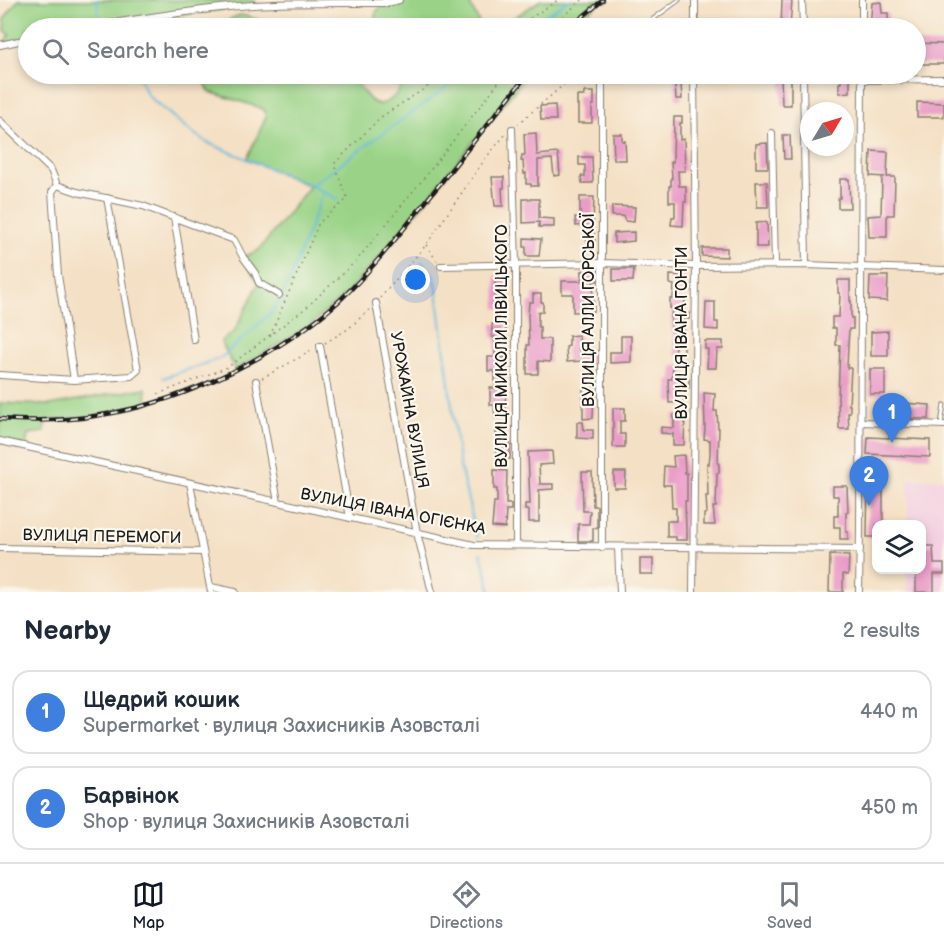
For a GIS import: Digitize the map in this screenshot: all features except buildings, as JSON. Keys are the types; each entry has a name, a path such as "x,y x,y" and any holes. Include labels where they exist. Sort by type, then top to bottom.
{"street":[{"path":"140,18 257,5 399,0"},
{"path":"694,18 695,0"},
{"path":"802,0 803,18"},
{"path":"862,0 862,18"},
{"path":"0,45 18,41"},
{"path":"926,79 944,79"},
{"name":"ВУЛИЦЯ АЛЛИ ГОРСЬКОЇ","path":"602,84 602,547"},
{"name":"ВУЛИЦЯ ІВАНА ГОНТИ","path":"693,592 696,266 694,84"},
{"path":"803,84 806,265"},
{"path":"859,592 862,84"},
{"path":"0,121 51,170 57,185 77,192 143,206 234,240 259,283 279,295"},
{"name":"ВУЛИЦЯ МИКОЛИ ЛІВИЦЬКОГО","path":"512,129 516,264 516,545"},
{"path":"772,133 775,265"},
{"path":"57,185 52,192 58,274 74,380"},
{"path":"0,375 74,380 131,376 138,370 107,198"},
{"path":"174,217 194,340"},
{"path":"441,266 602,263 696,266 806,265 944,270"},
{"name":"УРОЖАЙНА ВУЛИЦЯ","path":"376,303 417,533 432,592"},
{"path":"320,346 350,518"},
{"path":"256,381 278,502"},
{"path":"861,422 942,425"},
{"name":"ВУЛИЦЯ ІВАНА ОГІЄНКА","path":"0,441 474,545 860,549"},
{"path":"190,483 211,590 235,592"},
{"path":"618,547 620,592"},
{"name":"ВУЛИЦЯ ПЕРЕМОГИ","path":"0,548 203,552"}],"lane":[{"path":"655,18 679,0"},
{"path":"942,425 944,405"}],"path":[{"path":"530,18 558,0"},
{"path":"561,18 582,0"},
{"path":"270,337 318,225 346,200 347,197 335,163 381,117 432,84"},
{"path":"158,394 228,367 307,307 357,260 496,84"},
{"path":"256,381 348,329 376,303 426,245 490,153 512,129 564,84"},
{"path":"426,245 441,266"}],"shaded area":[{"path":"908,479 944,479 944,592 907,592 907,574 926,574 926,520 908,520"}],"green space":[{"path":"18,0 253,0 257,5 160,18 18,18 18,41 3,44 10,34 5,31 4,19"},
{"path":"399,0 468,0 477,18 375,18 377,11"},
{"path":"541,0 603,0 581,18 513,18"},
{"path":"241,15 252,18 232,18"},
{"path":"206,84 358,84 369,98 379,104 396,95 401,84 520,84 394,240 348,292 307,328 235,370 221,341 234,332 259,283 243,257 259,250 310,186 247,159 266,117 265,111 210,92"},
{"path":"146,388 147,404 94,417 45,421 45,432 28,434 26,447 0,441 0,403 50,405"}],"waterway":[{"path":"97,0 99,18"},
{"path":"543,18 568,0"},
{"path":"142,84 152,99 208,143 311,185 339,200"},
{"path":"311,185 452,84"},
{"path":"163,378 221,358 272,312 285,291 324,191"},
{"path":"421,262 432,273 436,283 459,462 477,538"},
{"path":"481,553 491,592"}],"railway":[{"path":"581,18 603,0"},
{"path":"0,419 70,419 104,415 170,398 234,371 294,336 339,301 372,267 520,84"}],"place":[{"name":"Щедрий кошик","path":"892,443"},
{"name":"Барвінок","path":"869,506"}]}
